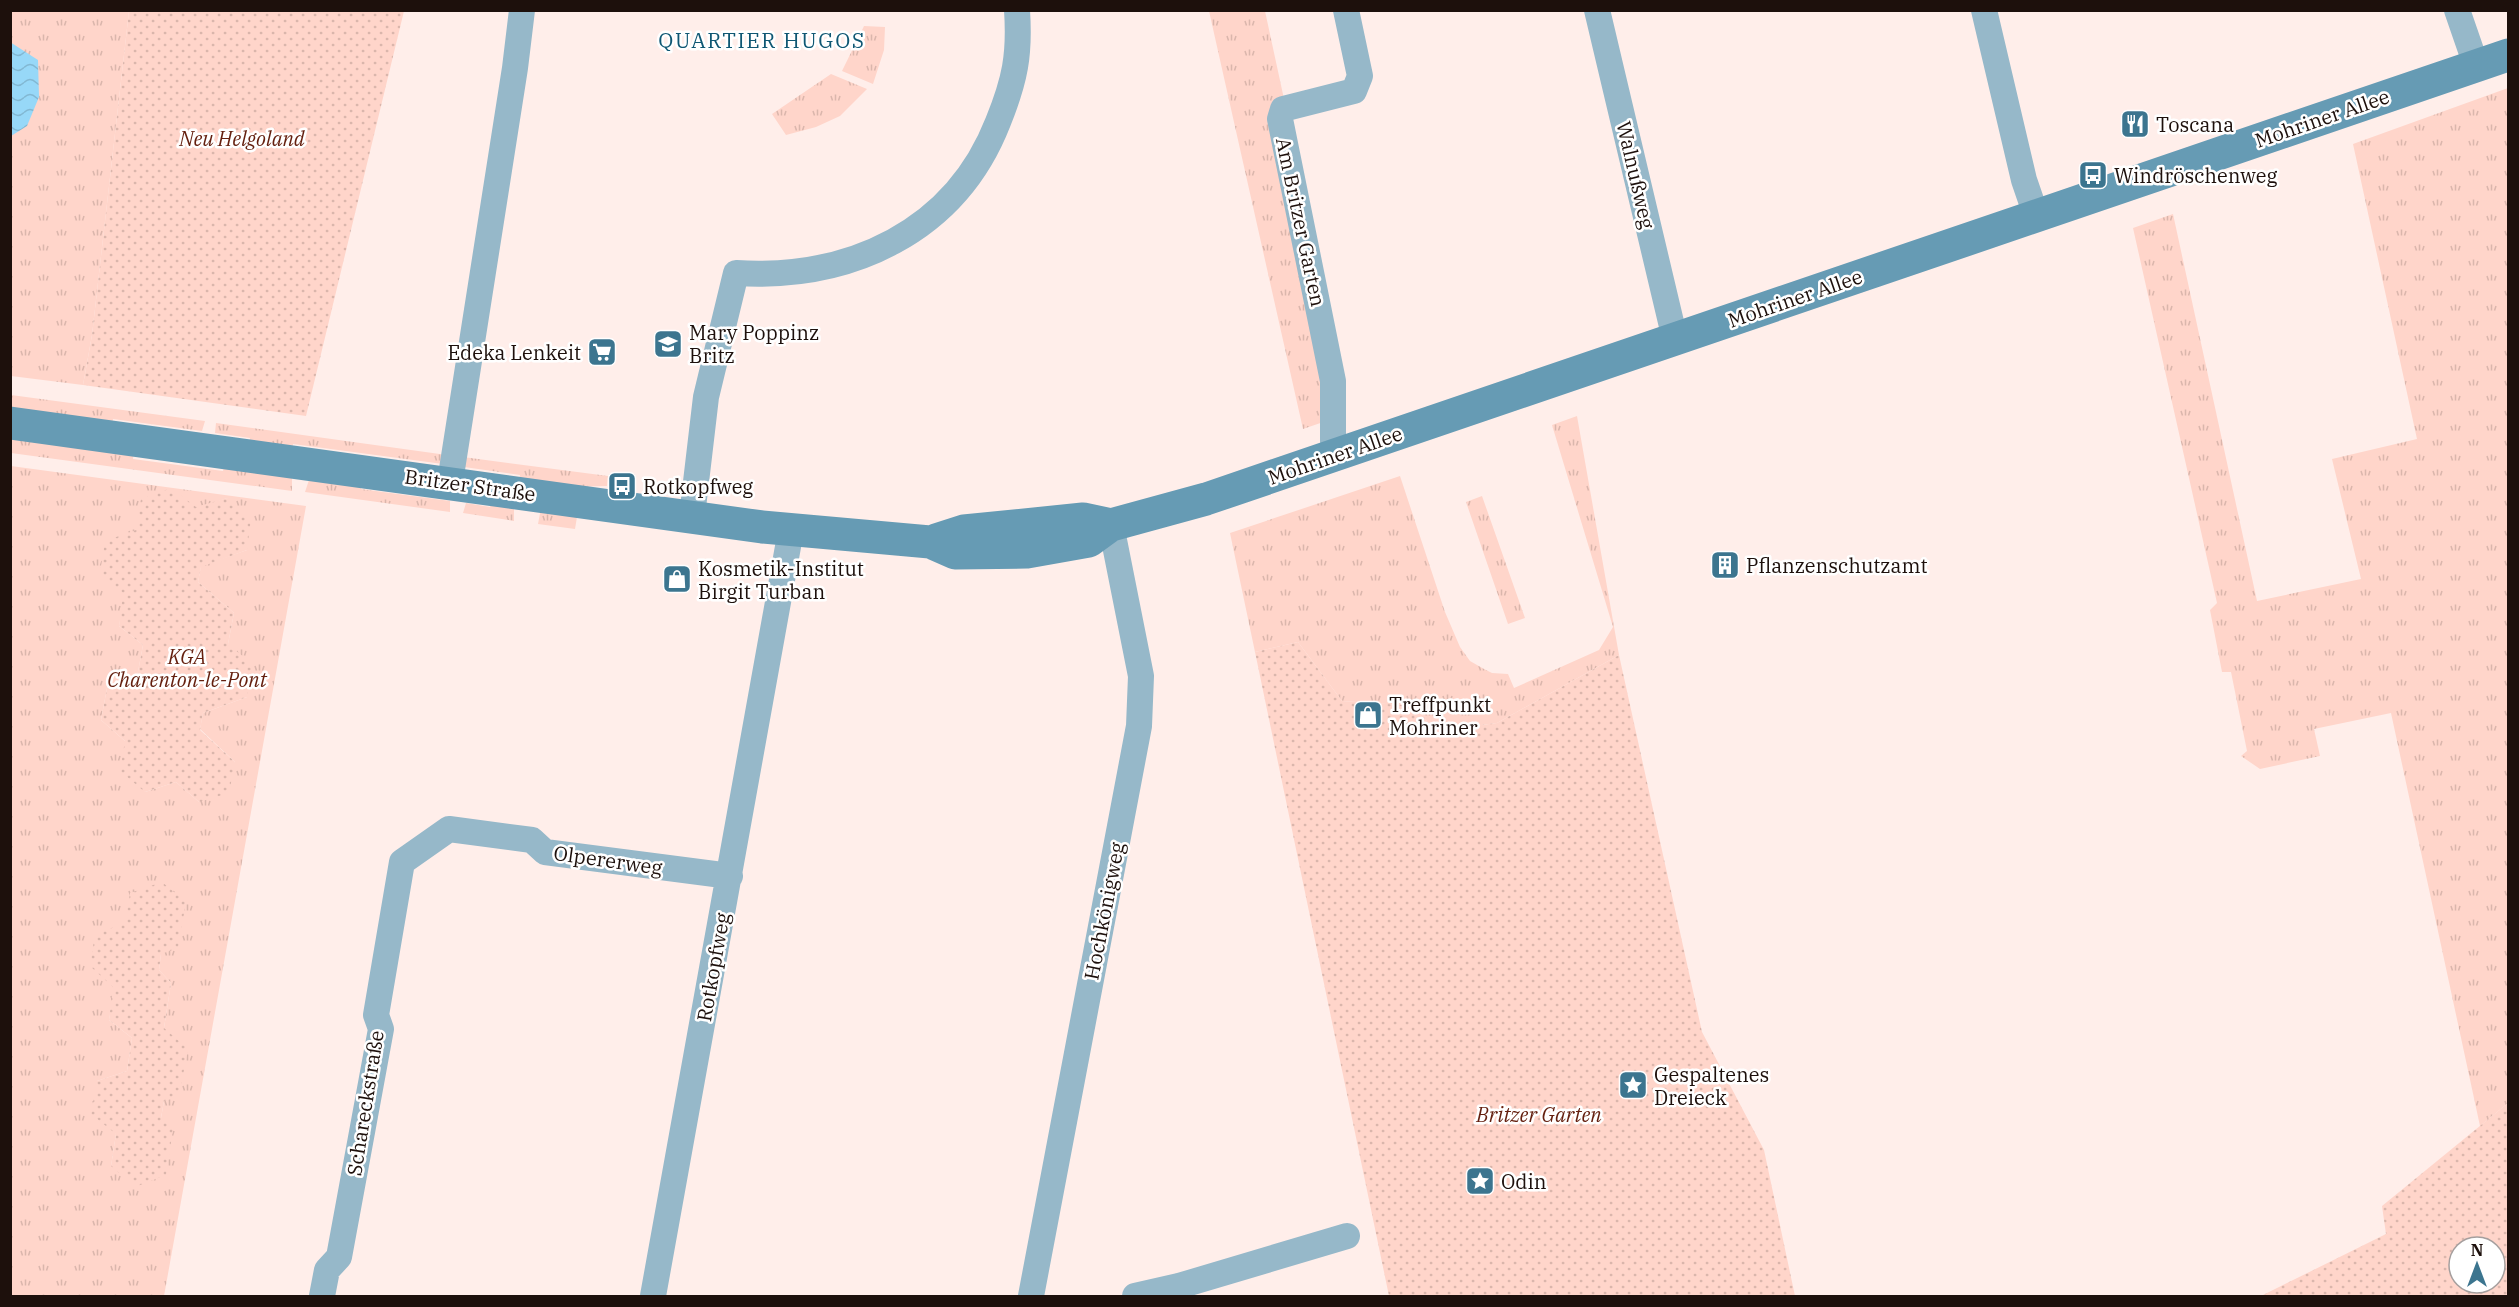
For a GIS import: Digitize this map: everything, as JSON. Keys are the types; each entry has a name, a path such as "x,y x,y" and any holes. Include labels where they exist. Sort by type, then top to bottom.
{"main road":[{"name":"Mohriner Allee","path":"1111,525 1206,499 2508,55"},
{"name":"Britzer Straße","path":"10,423 791,530 930,542 955,553 1027,552 1089,541 1111,525"}],"street":[{"path":"450,482 522,10"},
{"path":"692,516 706,398 736,273 760,274 813,268 861,257 919,227 964,185 989,145 1013,85 1019,44 1017,10"},
{"name":"Am Britzer Garten","path":"1337,454 1333,441 1333,381 1280,119 1283,109 1354,92 1360,76 1346,10"},
{"name":"Walnußweg","path":"1597,10 1675,339"},
{"path":"1984,10 2024,180 2036,215"},
{"path":"2457,10 2476,65"},
{"name":"Hochkönigweg","path":"1031,1296 1139,726 1141,676 1111,525"},
{"name":"Rotkopfweg","path":"653,1296 791,530"},
{"name":"Olpererweg","path":"424,846 449,829 532,840 545,852 730,876"},
{"name":"Schareckstraße","path":"322,1296 327,1270 339,1257 381,1029 376,1015 402,862 424,846"},
{"path":"1135,1296 1179,1286 1347,1236"}],"green space":[{"path":"11,11 129,11 92,335 83,385 11,376"},
{"name":"Neu Helgoland","path":"129,11 404,11 306,416 83,385 92,335"},
{"path":"1209,11 1265,11 1284,99 1332,419 1303,429"},
{"path":"864,26 885,27 884,50 873,84 842,71"},
{"path":"831,74 867,89 840,116 816,127 786,135 772,114"},
{"path":"2508,88 2508,1103 2480,1126 2391,713 2314,729 2320,756 2260,769 2241,756 2247,751 2231,672 2222,672 2210,610 2217,603 2133,228 2173,214 2257,601 2361,579 2332,459 2417,439 2353,144"},
{"path":"11,395 205,421 202,431 113,419 112,427 11,413"},
{"path":"1577,416 1619,655 1497,723 1434,731 1416,706 1342,701 1298,642 1255,652 1230,533 1400,476 1445,612 1460,647 1470,661 1492,673 1508,674 1514,688 1599,650 1613,627 1552,425"},
{"path":"216,423 447,455 443,464 293,444 292,451 249,446 250,438 215,433"},
{"path":"11,434 134,450 133,459 223,471 225,462 292,472 292,491 11,453"},
{"path":"463,457 608,476 607,486 564,487 519,482 520,475 464,467"},
{"path":"11,466 306,506 164,1296 11,1296","holes":["227,498 247,550 201,566 198,582 234,613 228,644 247,697 203,713 200,729 235,762 199,802 176,782 145,792 125,741 101,720 107,688 137,677 143,645 119,626 136,530","125,923 161,954 159,970 171,983 164,1028 164,1101 161,1118 111,1166 116,1134 97,1081 127,1071 132,1038 109,1020"]},
{"path":"311,474 362,481 361,489 450,501 450,512 305,492"},
{"name":"KGA Charenton-le-Pont","path":"171,488 196,507 227,498 251,518 247,550 201,567 198,582 234,613 228,644 252,664 247,697 203,713 200,730 235,762 229,793 199,802 176,782 145,792 120,771 125,741 101,720 107,688 137,677 143,645 119,626 123,593 100,573 105,541 136,530 141,499"},
{"path":"1482,496 1525,618 1508,624 1466,502"},
{"path":"492,499 514,503 514,521 463,513 466,503 490,507"},
{"path":"541,508 577,517 575,529 538,524"},
{"name":"Britzer Garten","path":"1298,642 1342,701 1416,706 1434,731 1497,723 1619,655 1702,1032 1764,1150 1795,1296 1389,1296 1255,652"},
{"path":"162,882 186,902 178,948 161,954 159,970 171,983 164,1028 188,1049 179,1096 164,1101 161,1118 173,1129 166,1175 135,1187 111,1166 116,1134 91,1114 97,1081 127,1071 132,1038 109,1020 113,987 90,966 95,934 125,923 130,893"},
{"path":"2508,1103 2508,1296 2261,1296 2386,1234 2382,1206"}],"water":[{"path":"10,42 38,60 39,97 27,126 11,136"}],"place":[{"name":"Toscana","path":"2135,124"},
{"name":"Windröschenweg","path":"2093,175"},
{"name":"Mary Poppinz Britz","path":"668,344"},
{"name":"Edeka Lenkeit","path":"602,352"},
{"name":"Rotkopfweg","path":"622,486"},
{"name":"Pflanzenschutzamt","path":"1725,565"},
{"name":"Kosmetik-Institut Birgit Turban","path":"677,579"},
{"name":"Treffpunkt Mohriner","path":"1368,715"},
{"name":"Gespaltenes Dreieck","path":"1633,1085"},
{"name":"Odin","path":"1480,1181"}],"district":[{"name":"QUARTIER HUGOS","path":"762,40"}]}
